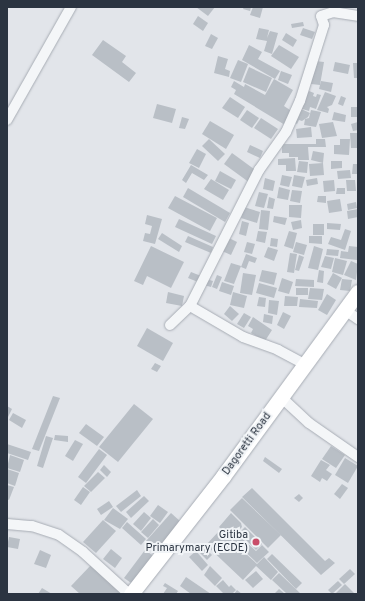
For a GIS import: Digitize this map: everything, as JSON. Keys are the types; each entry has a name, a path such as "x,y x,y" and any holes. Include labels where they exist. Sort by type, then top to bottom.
{"main road":[{"name":"Dagoretti Road","path":"130,594 224,475 358,292"}],"street":[{"path":"7,120 71,7"},
{"path":"170,325 190,306 259,170 286,132 300,101 324,25 321,16 332,12 358,16"},
{"path":"190,306 243,337 278,350 304,364"},
{"path":"345,310 358,319"},
{"path":"281,398 309,423 356,451"},
{"path":"7,524 32,526 59,535 83,552 130,594"}],"building":[{"path":"196,7 215,7 208,16"},
{"path":"244,7 251,7 250,11 243,9"},
{"path":"253,7 263,7 260,18 250,15"},
{"path":"198,16 208,23 203,31 193,24"},
{"path":"303,22 304,26 292,28 291,24"},
{"path":"259,28 269,30 267,38 270,31 278,33 272,54 264,51 267,41 256,39"},
{"path":"303,28 315,32 312,39 300,35"},
{"path":"286,33 297,40 293,47 282,40"},
{"path":"211,34 218,38 212,49 205,46"},
{"path":"103,40 126,56 122,62 136,73 129,82 92,55"},
{"path":"249,45 262,52 258,59 280,71 275,79 242,60"},
{"path":"279,45 299,57 291,69 271,56"},
{"path":"218,56 228,59 225,69 230,71 229,77 214,73"},
{"path":"238,60 248,64 241,82 230,78"},
{"path":"315,61 324,62 320,85 311,84"},
{"path":"335,62 350,65 348,74 333,71"},
{"path":"353,63 358,63 358,78 354,78"},
{"path":"249,67 272,78 266,92 243,82"},
{"path":"281,71 292,75 288,84 278,80"},
{"path":"274,79 293,90 284,106 293,112 285,125 234,94 236,90 231,87 234,81 244,87 245,84 265,95"},
{"path":"321,81 333,83 331,92 319,89"},
{"path":"309,91 314,93 313,96 316,97 317,94 321,95 316,109 310,107 309,111 299,108"},
{"path":"325,92 336,96 332,105 327,107 329,109 328,113 317,110"},
{"path":"341,96 346,98 343,106 338,104"},
{"path":"230,97 245,107 238,118 222,108"},
{"path":"157,104 176,109 172,123 153,118"},
{"path":"351,107 358,107 358,117 351,117"},
{"path":"299,108 310,113 308,117 302,121 299,120 297,124 293,122"},
{"path":"247,110 259,118 252,128 240,120"},
{"path":"311,110 321,112 316,127 304,125 305,119 309,118"},
{"path":"334,112 346,115 345,122 332,120"},
{"path":"182,117 189,119 185,129 179,128"},
{"path":"261,118 278,129 271,139 254,128"},
{"path":"210,121 234,135 226,149 202,134"},
{"path":"333,122 337,136 322,138 319,124"},
{"path":"358,122 358,130 353,131 351,124"},
{"path":"311,127 312,137 297,138 296,129"},
{"path":"350,133 358,133 358,148 351,148"},
{"path":"209,139 225,154 218,161 202,146"},
{"path":"316,139 325,139 326,147 308,147 309,160 298,160 298,157 289,157 289,153 282,153 282,144 316,144"},
{"path":"340,139 350,139 349,155 334,154 334,145 340,145"},
{"path":"250,145 263,151 260,158 247,152"},
{"path":"197,149 206,154 199,168 189,163"},
{"path":"313,151 324,153 323,163 311,160"},
{"path":"232,153 258,172 250,183 224,164"},
{"path":"295,158 296,171 286,171 286,165 278,165 278,159"},
{"path":"299,161 308,162 307,173 297,172"},
{"path":"331,161 342,161 342,168 331,169"},
{"path":"323,163 324,175 310,176 309,164"},
{"path":"353,164 358,164 358,174 352,174"},
{"path":"191,165 208,175 204,180 192,173 186,183 182,180"},
{"path":"350,170 351,178 338,179 337,171"},
{"path":"220,171 236,180 231,189 215,181"},
{"path":"282,175 292,177 289,187 280,185"},
{"path":"294,175 305,177 302,188 292,186"},
{"path":"265,178 275,181 273,191 263,189"},
{"path":"317,178 318,184 307,186 306,180"},
{"path":"211,179 229,190 223,200 204,189"},
{"path":"334,180 335,191 324,192 323,181"},
{"path":"346,180 355,180 356,191 347,191"},
{"path":"279,187 290,190 288,200 277,198"},
{"path":"188,188 230,213 225,222 183,197"},
{"path":"337,188 345,188 345,194 336,194"},
{"path":"292,190 302,191 300,203 290,201"},
{"path":"259,192 268,194 264,208 255,206"},
{"path":"175,196 217,218 210,231 168,208"},
{"path":"318,196 326,196 326,203 317,202"},
{"path":"269,197 275,199 273,209 267,208"},
{"path":"340,199 342,211 329,213 327,201"},
{"path":"356,202 357,208 348,210 347,204"},
{"path":"289,205 302,205 301,218 289,217"},
{"path":"244,207 260,212 257,223 241,218"},
{"path":"358,209 358,217 348,219 347,211"},
{"path":"261,210 270,211 268,230 259,229"},
{"path":"147,215 162,219 155,244 143,241 145,233 150,234 152,226 145,224"},
{"path":"274,216 287,218 285,225 273,222"},
{"path":"179,219 216,236 212,244 175,227"},
{"path":"301,220 302,228 293,230 291,222"},
{"path":"242,221 249,223 246,236 239,234"},
{"path":"327,223 341,224 340,230 327,229"},
{"path":"313,224 324,224 324,235 313,235"},
{"path":"345,229 351,231 345,250 328,244 331,237 341,240"},
{"path":"258,231 267,232 265,243 256,241"},
{"path":"289,231 297,233 293,249 284,246"},
{"path":"162,233 182,246 179,252 158,239"},
{"path":"188,236 213,247 211,253 185,242"},
{"path":"309,236 322,236 322,244 309,243"},
{"path":"229,238 237,242 231,255 222,251"},
{"path":"271,238 278,239 277,247 270,246"},
{"path":"247,242 255,244 252,254 244,252"},
{"path":"296,242 307,245 304,255 293,252"},
{"path":"151,246 184,262 171,288 147,276 143,285 134,281"},
{"path":"314,246 323,249 318,270 308,268"},
{"path":"349,246 358,247 357,260 340,258 341,251 348,252"},
{"path":"268,247 278,250 274,261 264,257"},
{"path":"327,249 339,250 338,256 326,255"},
{"path":"290,253 297,254 294,273 287,272"},
{"path":"246,254 257,258 255,263 249,261 246,269 241,267"},
{"path":"299,255 304,257 299,271 295,270"},
{"path":"325,256 334,258 331,269 321,267"},
{"path":"335,258 347,261 343,275 332,272"},
{"path":"351,261 358,264 356,280 344,275"},
{"path":"231,263 241,266 234,284 224,281"},
{"path":"262,270 277,273 274,285 259,281"},
{"path":"319,270 324,271 323,283 317,282"},
{"path":"191,272 201,276 198,282 188,278"},
{"path":"243,273 256,275 252,295 240,293"},
{"path":"333,273 342,278 336,289 327,284"},
{"path":"217,275 222,277 217,289 212,287"},
{"path":"282,278 293,282 289,294 278,291"},
{"path":"206,279 213,281 211,287 204,285"},
{"path":"296,279 314,280 314,287 295,286"},
{"path":"342,279 352,280 350,291 340,290"},
{"path":"222,282 234,286 231,295 219,291"},
{"path":"259,283 277,288 274,298 256,293"},
{"path":"296,288 308,288 308,295 296,295"},
{"path":"310,288 324,289 322,300 308,299"},
{"path":"168,292 184,296 182,306 166,303"},
{"path":"233,292 247,296 244,308 230,305"},
{"path":"327,294 336,300 327,315 318,310"},
{"path":"285,296 298,297 297,306 284,306"},
{"path":"259,297 266,298 265,307 257,306"},
{"path":"300,299 318,301 317,308 299,307"},
{"path":"269,300 279,301 277,315 268,313"},
{"path":"230,306 239,314 232,321 224,314"},
{"path":"283,312 291,316 284,329 277,325"},
{"path":"244,313 251,317 244,328 237,324"},
{"path":"264,314 273,316 272,324 263,322"},
{"path":"253,317 272,330 265,341 251,333 253,329 248,326"},
{"path":"147,328 173,343 163,361 137,346"},
{"path":"155,363 161,366 157,372 151,369"},
{"path":"53,396 60,398 39,451 32,449"},
{"path":"134,404 153,419 118,462 99,447"},
{"path":"7,406 12,409 7,419"},
{"path":"13,413 26,420 22,428 9,420"},
{"path":"86,424 104,437 97,446 79,433"},
{"path":"55,435 68,436 68,442 54,440"},
{"path":"46,436 53,438 43,468 37,466"},
{"path":"75,440 83,444 73,461 65,456"},
{"path":"7,444 31,452 28,460 7,453"},
{"path":"331,446 345,455 336,468 322,459"},
{"path":"99,449 107,455 86,483 78,477"},
{"path":"10,455 24,460 20,472 7,468"},
{"path":"265,457 282,469 279,473 263,461"},
{"path":"345,458 358,466 348,483 335,475"},
{"path":"321,460 330,465 326,470 332,474 327,481 322,478 320,482 311,476"},
{"path":"104,465 111,472 107,477 100,470"},
{"path":"7,469 19,473 15,486 7,483"},
{"path":"98,472 105,478 91,492 84,486"},
{"path":"342,484 348,488 340,499 334,494"},
{"path":"7,485 14,487 9,500 7,499"},
{"path":"83,487 90,492 81,505 74,500"},
{"path":"252,488 325,561 329,558 335,563 321,575 242,497"},
{"path":"137,490 141,496 121,512 116,506"},
{"path":"299,494 303,498 299,502 294,498"},
{"path":"144,496 149,501 131,518 126,512"},
{"path":"242,498 281,535 268,548 230,510"},
{"path":"109,501 113,507 101,515 97,509"},
{"path":"158,505 168,512 160,523 150,516"},
{"path":"113,508 128,519 120,529 104,520"},
{"path":"144,512 151,518 141,531 133,524"},
{"path":"171,513 181,522 156,550 146,541"},
{"path":"231,513 241,523 242,527 236,533 256,551 262,545 269,552 257,563 219,527"},
{"path":"153,519 159,525 148,538 141,532"},
{"path":"103,520 116,531 96,553 83,542"},
{"path":"127,522 146,539 141,545 122,528"},
{"path":"245,527 262,544 256,550 239,533"},
{"path":"220,530 257,564 264,557 278,572 271,580 256,566 243,580 206,545"},
{"path":"9,537 20,539 18,549 7,547"},
{"path":"203,546 212,555 207,560 198,551"},
{"path":"111,549 122,558 115,568 103,559"},
{"path":"40,550 51,555 46,568 34,564"},
{"path":"145,550 155,557 134,585 124,578"},
{"path":"196,551 208,565 202,571 189,557"},
{"path":"272,554 302,583 296,589 267,559"},
{"path":"91,565 121,593 80,594 71,586"},
{"path":"210,566 222,578 215,586 204,575"},
{"path":"350,569 355,574 344,584 339,579"},
{"path":"256,571 263,579 253,588 245,580"},
{"path":"279,573 301,594 287,594 272,580"},
{"path":"186,577 211,594 191,594 180,586"},
{"path":"223,580 229,587 231,585 236,590 232,594 224,594 216,586"},
{"path":"338,581 342,585 332,594 328,590"},
{"path":"165,583 178,591 176,594 163,594 167,588 163,586"},
{"path":"345,584 355,594 336,593"},
{"path":"42,588 52,594 38,594"},
{"path":"279,589 285,594 274,594"},
{"path":"237,590 242,594 234,594"}],"place":[{"name":"Gitiba Primarymary (ECDE)","path":"256,542"}]}
